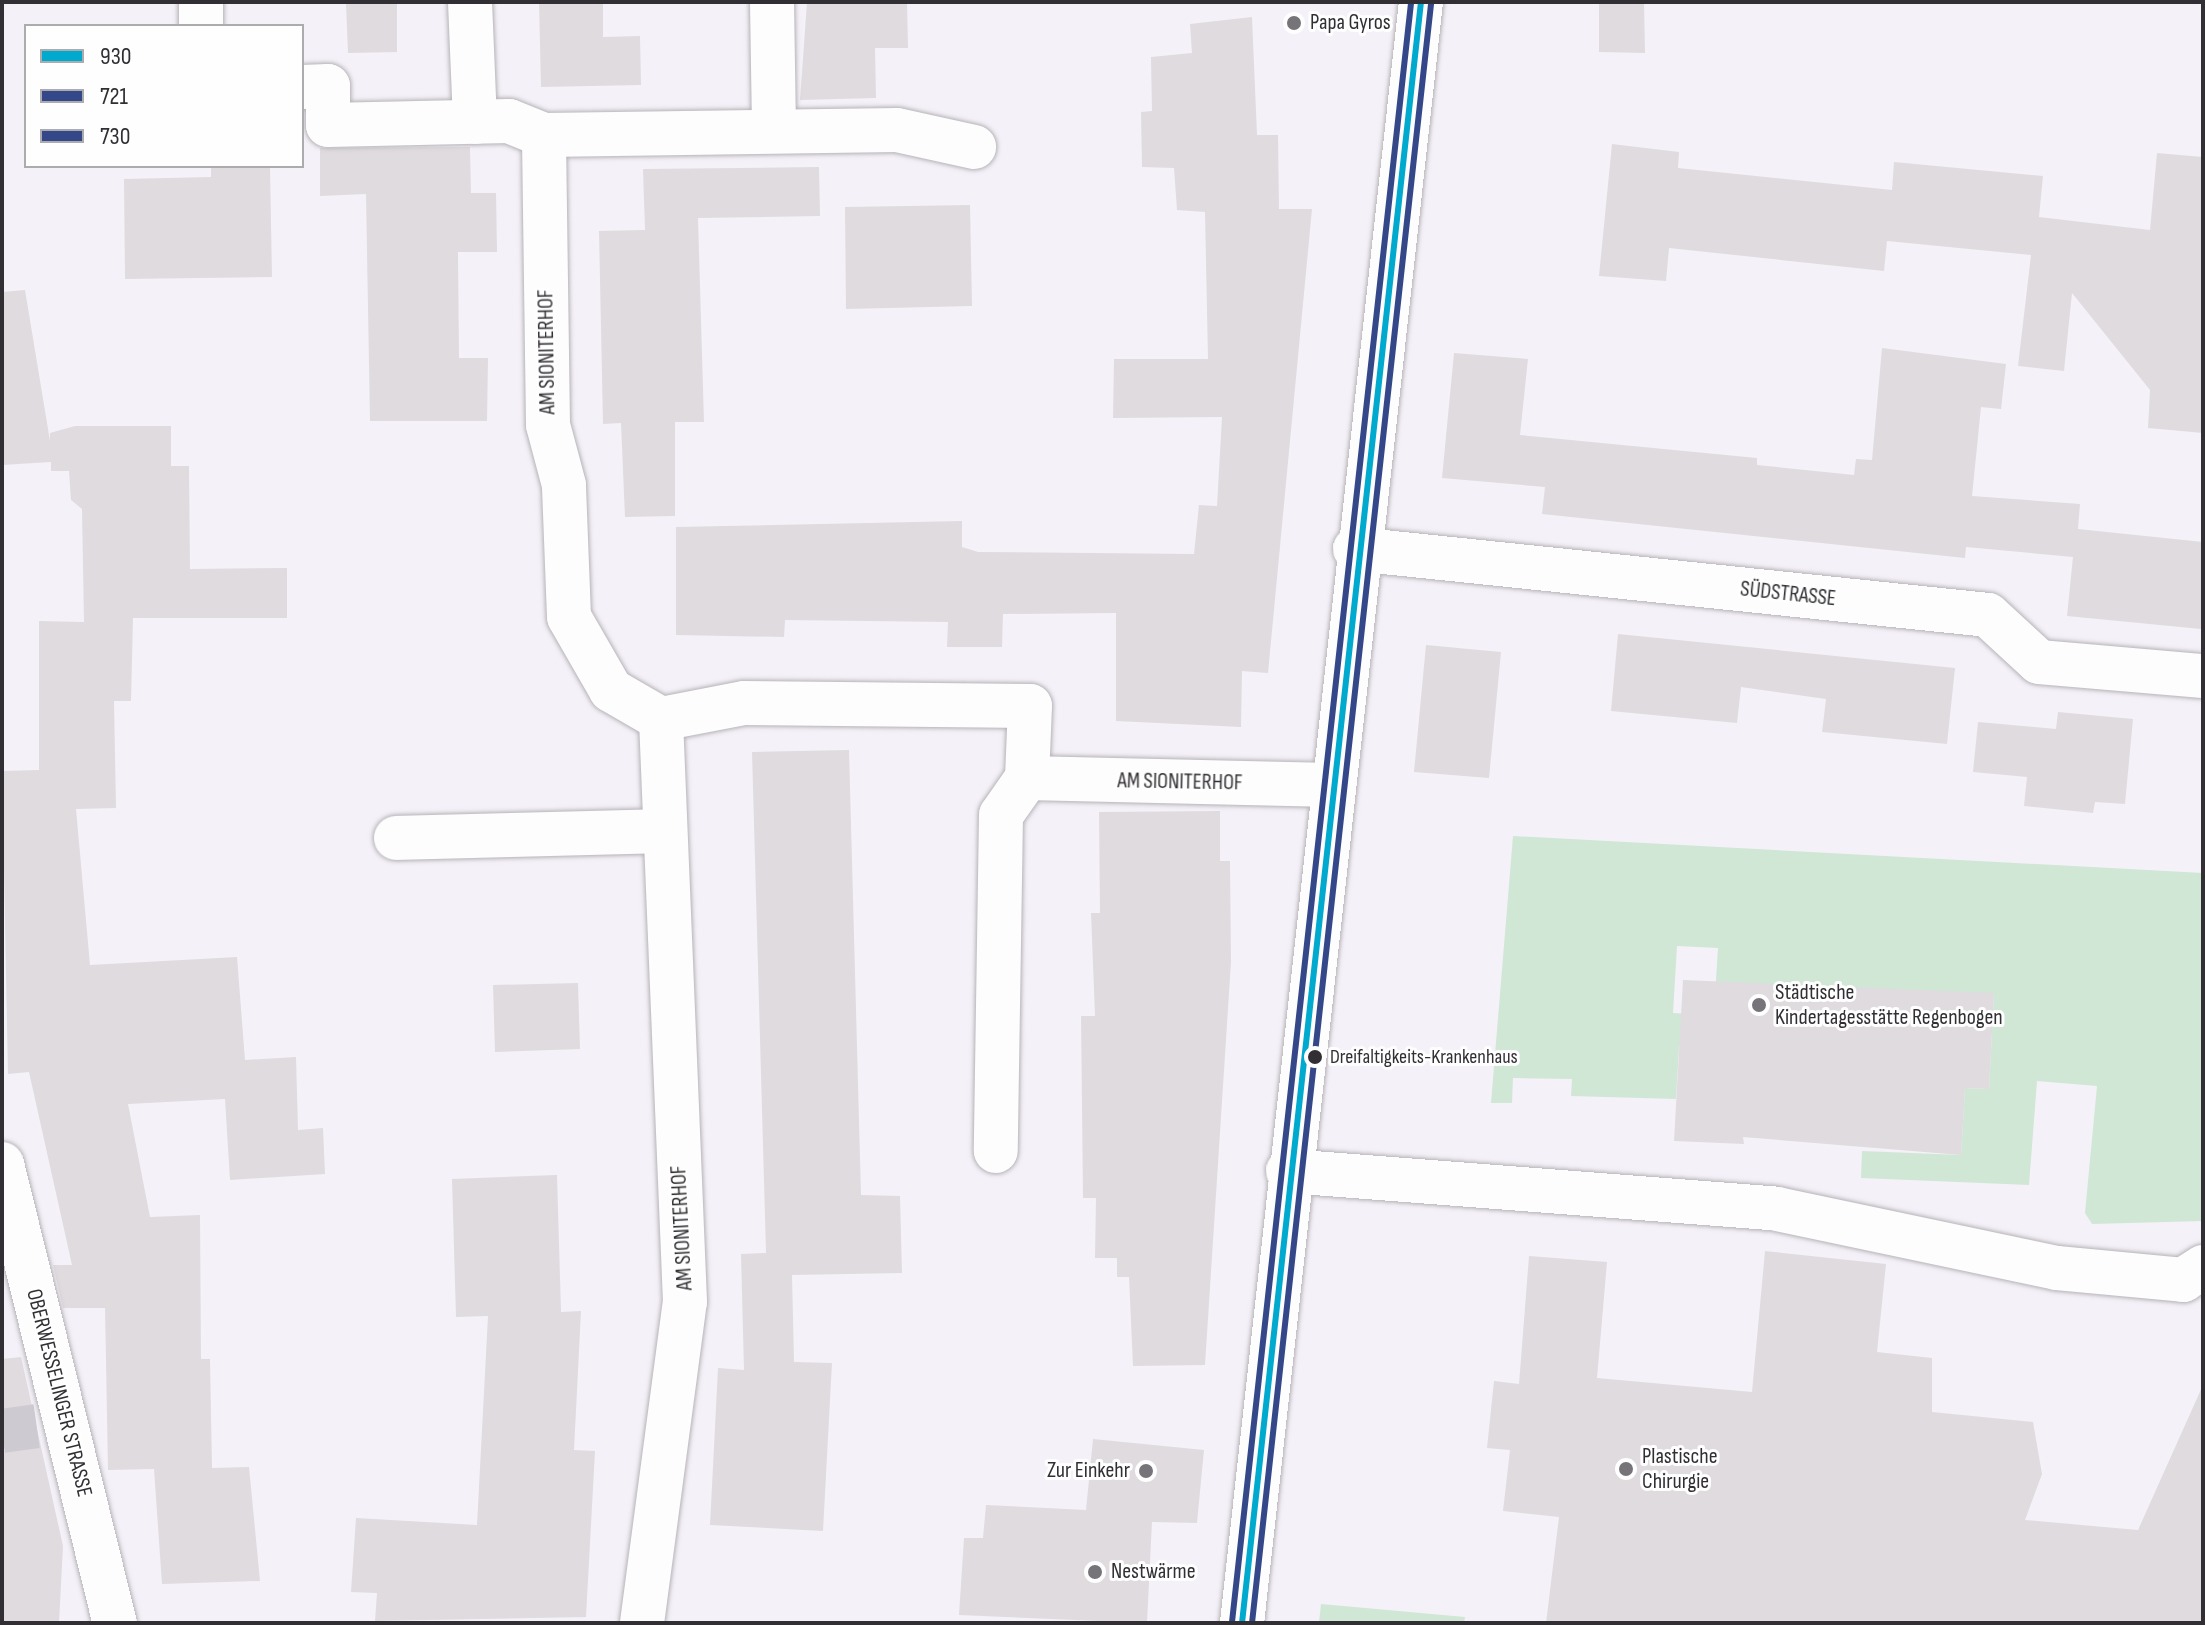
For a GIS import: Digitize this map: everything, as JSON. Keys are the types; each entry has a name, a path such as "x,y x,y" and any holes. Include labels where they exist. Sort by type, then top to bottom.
{"street":[{"path":"201,2 201,24"},
{"path":"470,2 475,122"},
{"path":"772,2 774,128"},
{"path":"1242,1623 1355,549 1421,2"},
{"path":"304,87 328,86 328,125 509,121 544,135 774,128 897,130 974,147"},
{"name":"AM SIONITERHOF","path":"544,135 548,425 564,485 569,617 611,690 661,719 685,1302 642,1623"},
{"name":"SÜDSTRASSE","path":"1355,549 1988,615 2039,662 2203,676"},
{"path":"661,719 744,703 1030,706 1027,778 1001,815 996,1151"},
{"name":"AM SIONITERHOF","path":"1027,778 1332,785"},
{"path":"396,838 665,831"},
{"name":"OBERWESSELINGER STRASSE","path":"2,1164 51,1425 115,1623"},
{"path":"1288,1171 1777,1209 2057,1268 2183,1280 2203,1267"}],"green space":[{"name":"Städtische Kindertagesstätte Regenbogen","path":"1513,836 2203,873 2203,1221 2092,1224 2085,1213 2097,1086 2037,1081 2029,1185 1861,1178 1862,1151 1961,1155 1965,1088 1989,1089 1994,993 1715,996 1718,948 1677,946 1673,1013 1712,1015 1709,1048 1679,1047 1676,1099 1571,1096 1572,1079 1513,1078 1512,1103 1491,1103"},
{"path":"1321,1604 1465,1617 1464,1623 1319,1623"}],"building":[{"path":"539,2 603,2 603,37 640,36 641,85 541,87"},
{"path":"807,2 907,2 908,48 875,48 876,98 800,100"},
{"path":"1599,2 1644,2 1645,53 1599,52"},
{"path":"397,3 397,52 348,53 346,4"},
{"path":"1252,17 1257,135 1278,135 1279,209 1312,209 1268,673 1242,671 1241,727 1116,721 1116,613 1003,614 1002,647 947,647 948,622 785,620 784,637 676,635 676,527 962,521 962,547 978,552 1194,554 1199,505 1217,506 1222,417 1113,418 1114,359 1208,359 1205,212 1177,210 1174,168 1142,167 1141,112 1152,111 1151,57 1192,53 1190,24"},
{"path":"1612,144 1679,152 1678,168 1892,190 1894,162 2043,176 2039,217 2150,230 2157,153 2203,157 2203,433 2148,428 2150,390 2072,293 2064,371 2018,366 2031,255 1887,241 1884,271 1669,248 1666,281 1599,276"},
{"path":"470,147 471,193 496,193 497,252 458,252 459,358 488,358 487,421 370,421 366,194 320,196 320,148"},
{"path":"819,167 820,216 698,218 704,422 675,422 675,516 625,517 621,423 603,424 599,231 645,230 643,169"},
{"path":"211,168 270,168 272,277 125,279 124,179 211,177"},
{"path":"970,205 972,306 846,309 845,207"},
{"path":"25,290 50,441 50,433 75,426 171,426 171,466 189,466 190,569 287,568 287,618 133,618 131,701 114,701 116,808 76,809 90,965 237,957 245,1060 296,1057 298,1130 323,1128 325,1174 230,1180 225,1099 128,1104 150,1217 200,1215 201,1359 210,1359 212,1468 249,1467 260,1581 162,1584 154,1469 108,1470 105,1308 63,1308 53,1265 72,1265 29,1072 8,1074 2,771 39,770 39,621 84,622 82,509 71,500 69,471 51,471 51,462 2,465 2,292"},
{"path":"1882,348 2006,364 2001,409 1981,407 1972,496 2080,504 2078,529 2203,542 2201,629 2067,616 2073,557 1966,547 1965,558 1542,514 1545,487 1442,478 1454,353 1528,359 1520,435 1757,458 1757,465 1854,475 1856,459 1872,460"},
{"path":"1618,634 1955,668 1947,744 1822,732 1826,699 1741,687 1737,723 1611,711"},
{"path":"1426,645 1501,652 1489,778 1414,772"},
{"path":"2058,712 2133,719 2125,804 2095,802 2093,813 2024,806 2027,777 1973,772 1978,722 2056,729"},
{"path":"849,750 861,1195 900,1196 902,1273 792,1275 794,1362 832,1363 823,1531 710,1525 718,1368 744,1370 741,1254 766,1253 752,752"},
{"path":"1220,811 1220,861 1230,861 1231,962 1205,1365 1133,1366 1129,1277 1117,1277 1117,1258 1095,1258 1096,1198 1083,1198 1081,1016 1095,1016 1091,913 1100,913 1099,812"},
{"path":"1683,980 1994,993 1989,1089 1965,1088 1961,1155 1743,1137 1744,1144 1674,1141"},
{"path":"578,983 580,1049 495,1052 493,985"},
{"path":"557,1175 561,1312 581,1311 574,1450 595,1451 586,1617 375,1621 377,1593 351,1592 356,1518 477,1525 488,1316 456,1317 452,1179"},
{"path":"1765,1251 1886,1264 1877,1352 1932,1358 1932,1412 2033,1422 2042,1474 2025,1520 2138,1530 2203,1385 2203,1623 1546,1623 1559,1517 1503,1511 1510,1450 1487,1448 1494,1381 1519,1384 1529,1256 1607,1262 1597,1378 1752,1392"},
{"path":"21,1357 63,1546 59,1623 2,1623 2,1359"},
{"path":"1093,1439 1204,1450 1197,1523 1152,1522 1147,1623 959,1615 964,1538 983,1538 986,1505 1086,1510"}],"tunnel":[{"path":"2,1431 37,1426"}],"transit line":[{"name":"730","path":"1232,1622 1411,2"},
{"name":"930","path":"1242,1623 1421,2"},
{"name":"721","path":"1252,1623 1431,3"}],"place":[{"name":"Papa Gyros","path":"1294,23"},
{"name":"Städtische Kindertagesstätte Regenbogen","path":"1759,1005"},
{"name":"Dreifaltigkeits-Krankenhaus","path":"1315,1057"},
{"name":"Plastische Chirurgie","path":"1626,1469"},
{"name":"Zur Einkehr","path":"1146,1471"},
{"name":"Nestwärme","path":"1095,1572"}]}
